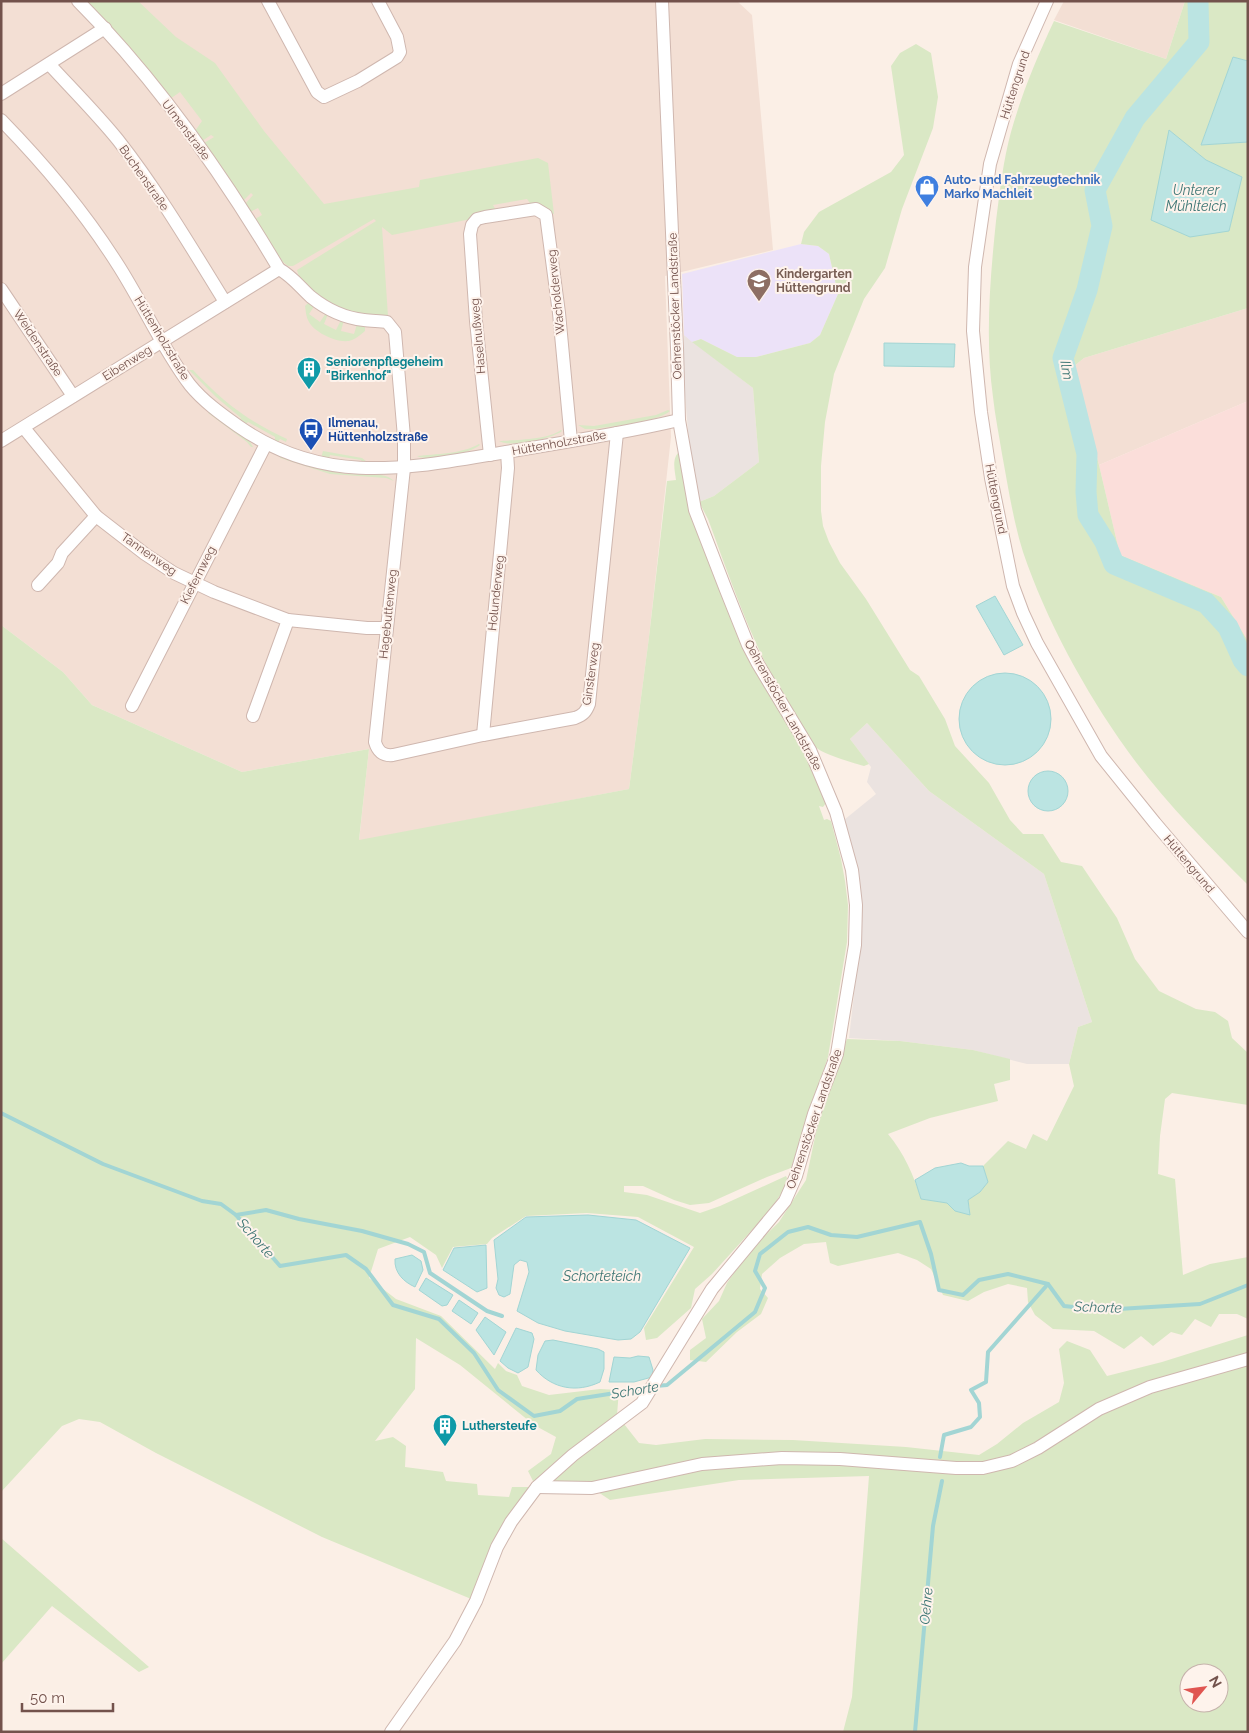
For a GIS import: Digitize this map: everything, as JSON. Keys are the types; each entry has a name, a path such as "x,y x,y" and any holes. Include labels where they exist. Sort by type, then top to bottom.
{"street":[{"name":"Ulmenstraße","path":"78,1 119,42 199,145 241,206 279,269"},
{"path":"268,1 317,92 324,97 358,81 397,57 400,52 397,38 378,1"},
{"name":"Oehrenstöcker Landstraße","path":"391,1732 455,1642 476,1601 497,1547 511,1522 537,1487 573,1455 642,1403 712,1289 785,1201 796,1176 814,1114 837,1054 855,945 856,905 852,870 836,812 810,750 748,645 696,510 679,420 662,1"},
{"name":"Hüttengrund","path":"1047,1 1019,64 990,164 975,268 973,331 981,412 1013,586 1037,643 1101,756 1155,823 1248,932"},
{"path":"1,94 105,28"},
{"name":"Buchenstraße","path":"49,64 117,139 180,229 225,302"},
{"name":"Hüttenholzstraße","path":"1,120 24,143 100,238 141,303 177,366 200,396 223,416 266,444 288,453 331,465 373,469 404,468 571,442 679,420"},
{"name":"Wacholderweg","path":"477,219 536,210 546,215 559,313 571,442"},
{"name":"Haselnußweg","path":"477,219 472,225 470,234 476,321 490,454"},
{"name":"Eibenweg","path":"1,442 279,269"},
{"name":"Hagebuttenweg","path":"279,269 288,274 311,297 330,309 362,320 387,322 394,328 404,437 404,468 375,742 380,751 387,755"},
{"name":"Weidenstraße","path":"1,289 73,396"},
{"name":"Tannenweg","path":"24,428 96,516 145,554 174,573 194,583 288,620 367,628 386,628"},
{"name":"Ginsterweg","path":"387,755 575,718 587,710 603,582 617,433"},
{"name":"Kiefernweg","path":"132,706 266,444"},
{"name":"Holunderweg","path":"483,735 508,468 507,452"},
{"path":"38,585 58,563 62,553 96,516"},
{"path":"253,716 288,620"},
{"path":"537,1487 592,1488 702,1464 782,1458 840,1459 956,1468 982,1468 1012,1461 1038,1448 1099,1409 1150,1387 1248,1359"}],"shaded area":[{"path":"1,1 737,1 752,15 773,250 665,276 671,437 649,637 629,789 359,841 369,749 242,772 92,705 63,672 1,625"},
{"path":"1064,1 1185,1 1166,59 1054,20"},
{"name":"Kindergarten Hüttengrund","path":"801,244 818,246 829,254 838,294 820,335 810,343 756,357 737,357 701,339 692,342 684,335 682,274"},
{"path":"1248,308 1248,401 1099,465 1073,367 1084,358"},
{"path":"684,335 753,388 759,462 714,496 699,502 691,467 684,383"},
{"path":"1248,401 1248,641 1221,597 1120,555 1099,465"},
{"path":"867,723 929,791 1044,874 1092,1022 1078,1027 1069,1064 1027,1064 973,1050 900,1041 849,1038 857,968 844,820 876,794 867,782 871,767 850,739"}],"green space":[{"path":"83,1 138,1 176,37 215,63 264,131 324,204 419,187 420,180 538,158 548,163 554,214 532,206 527,199 493,205 497,212 476,218 392,235 382,227 388,316 357,313 328,302 306,285 300,278 297,270 376,221 374,219 293,266 288,266 283,262 255,219 262,215 258,208 250,212 245,204 253,195 251,193 243,201 204,143 214,137 211,135 202,141 195,131 202,121 180,92 170,99"},
{"path":"1185,1 1248,1 1248,61 1233,57 1201,145 1248,142 1248,308 1084,358 1073,367 1120,555 1221,597 1248,641 1248,885 1185,820 1140,768 1096,704 1055,629 1032,578 1016,528 997,426 991,375 989,353 990,287 996,221 1004,165 1008,143 1020,103 1054,21 1166,59","holes":["1169,130 1206,160 1241,177 1229,231"]},
{"path":"916,44 931,53 938,97 933,128 902,209 885,268 864,299 834,374 825,422 821,466 823,526 840,563 866,599 910,670 919,676 945,719 955,746 989,783 1010,820 1023,834 1043,834 1061,862 1082,866 1117,918 1135,959 1159,991 1196,1009 1215,1012 1228,1021 1232,1038 1248,1053 1248,1105 1172,1093 1165,1099 1160,1136 1158,1174 1175,1179 1183,1275 1210,1264 1248,1257 1248,1319 1237,1314 1219,1314 1211,1327 1195,1319 1182,1335 1171,1332 1153,1346 1141,1336 1124,1349 1094,1331 1053,1329 1035,1315 1028,1302 1027,1288 1008,1284 984,1292 968,1301 943,1295 931,1269 917,1260 898,1253 838,1266 830,1263 826,1242 804,1244 780,1258 762,1274 760,1289 768,1298 761,1314 737,1332 706,1362 690,1360 690,1350 706,1338 702,1319 719,1301 727,1283 750,1250 779,1222 806,1180 819,1118 847,1039 900,1041 973,1050 1010,1059 1010,1080 994,1084 998,1101 930,1118 888,1134 908,1165 921,1199 948,1203 955,1211 970,1211 968,1200 980,1192 988,1182 983,1166 1008,1141 1026,1149 1033,1134 1047,1141 1074,1086 1069,1064 1078,1027 1092,1022 1044,874 929,791 867,723 850,739 869,764 864,766 822,751 808,739 757,646 736,596 708,519 699,502 714,496 759,462 753,388 692,342 701,339 737,357 756,357 810,343 820,335 838,294 829,254 818,246 801,244 804,232 819,212 891,172 904,155 891,66 900,53"},
{"path":"309,302 315,305 309,314 320,322 326,313 328,314 324,324 336,330 341,320 344,320 341,331 354,334 357,324 365,326 365,331 354,339 347,341 341,341 322,334 308,320 305,306"},
{"path":"189,370 193,370 237,410 287,439 286,442 280,439 278,442 275,441 275,437 248,422 245,425 239,421 241,418 216,397"},
{"path":"668,410 670,411 664,415 634,423 595,429 585,429 578,425 594,426 656,415"},
{"path":"210,411 249,440 253,447 208,413"},
{"path":"561,430 557,434 531,442 512,444 499,441 539,438"},
{"path":"479,444 467,451 439,458 417,456 457,452"},
{"path":"323,451 362,458 367,462 362,464 361,460 330,455 329,459 321,458"},
{"path":"680,451 739,640 759,678 805,753 826,803 823,807 819,806 824,820 831,821 841,859 848,905 847,942 828,1057 791,1168 709,1203 690,1205 643,1186 624,1186 624,1192 647,1195 700,1213 786,1176 789,1182 771,1209 712,1274 695,1289 691,1308 657,1338 646,1340 644,1328 694,1247 638,1217 587,1213 526,1216 492,1238 487,1244 453,1247 442,1268 436,1255 410,1237 378,1249 369,1278 396,1299 441,1316 495,1369 498,1363 506,1371 517,1375 522,1386 549,1395 600,1389 619,1390 617,1415 639,1443 656,1445 705,1439 793,1440 906,1447 979,1455 997,1444 1023,1423 1059,1402 1064,1383 1059,1349 1067,1341 1090,1350 1107,1376 1162,1362 1248,1335 1248,1732 843,1732 852,1697 869,1476 739,1480 610,1500 592,1488 537,1487 511,1522 476,1601 322,1537 156,1453 100,1422 79,1419 62,1426 1,1492 1,625 63,672 92,705 242,772 369,749 359,840 629,789 667,481 676,480 675,457","holes":["416,1338 460,1365 534,1425 556,1437 551,1454 528,1471 536,1487 512,1487 509,1497 478,1495 477,1484 446,1481 443,1472 405,1467 406,1446 393,1437 375,1441 415,1389"]},
{"path":"280,456 331,471 349,474 373,474 385,476 394,481 386,478 330,474 280,458"},
{"path":"1,1538 149,1667 139,1672 52,1606 1,1664"}],"water":[{"path":"1233,57 1248,61 1248,142 1201,145"},
{"name":"Unterer Mühlteich","path":"1169,130 1206,160 1242,177 1229,231 1190,237 1151,220"},
{"path":"884,343 955,344 954,367 884,366"},
{"path":"995,596 1023,645 1004,655 976,606"},
{"path":"1005,673 1014,674 1031,681 1043,693 1050,710 1050,728 1043,745 1031,757 1014,764 1005,765 996,764 979,757 967,745 960,728 959,719 960,710 967,693 979,681 996,674"},
{"path":"1052,771 1059,774 1065,780 1068,791 1067,799 1059,808 1052,811 1044,811 1037,808 1029,799 1028,787 1031,780 1040,772"},
{"path":"961,1163 969,1166 983,1166 988,1182 980,1192 968,1200 970,1215 955,1211 947,1203 921,1199 915,1180 935,1168"},
{"name":"Schorteteich","path":"588,1215 636,1220 690,1248 640,1332 631,1339 618,1340 565,1331 538,1323 517,1311 529,1272 527,1262 520,1260 514,1265 510,1294 504,1297 499,1295 496,1288 498,1279 494,1240 526,1217"},
{"path":"486,1245 487,1288 477,1292 443,1270 454,1248"},
{"path":"412,1255 421,1261 423,1270 415,1287 400,1276 395,1264 395,1259"},
{"path":"426,1278 453,1295 447,1305 442,1306 419,1290"},
{"path":"459,1300 478,1313 471,1324 452,1311"},
{"path":"485,1317 506,1332 494,1355 476,1330"},
{"path":"516,1328 532,1333 534,1339 528,1367 518,1373 500,1361"},
{"path":"553,1340 598,1349 604,1352 604,1369 600,1382 583,1387 566,1387 550,1381 536,1370 538,1355 545,1341"},
{"path":"638,1356 649,1357 653,1370 652,1377 634,1382 609,1382 614,1357 630,1358"}],"waterway":[{"name":"Ilm","path":"1198,1 1199,42 1135,118 1095,190 1102,226 1087,290 1063,358 1087,454 1086,492 1088,515 1105,542 1114,564 1206,603 1228,627 1243,660 1248,666"},
{"name":"Schorte","path":"1,1113 103,1164 202,1201 221,1204 236,1215 280,1266 346,1255 366,1269 393,1305 439,1319 474,1353 498,1390 534,1416 560,1411 577,1399 647,1388"},
{"path":"236,1215 266,1210 299,1219 362,1231 408,1244 424,1252 430,1273 487,1311 502,1316"},
{"name":"Schorte","path":"656,1386 667,1385 755,1312 765,1288 755,1271 760,1254 788,1232 808,1227 831,1235 857,1237 920,1222 931,1254 939,1290 963,1295 979,1280 1008,1274 1048,1284 1064,1306 1102,1310 1200,1304 1248,1285"},
{"name":"Oehre","path":"940,1457 944,1435 971,1427 980,1417 979,1403 971,1390 986,1382 988,1352 1048,1284"},
{"name":"Oehre","path":"915,1732 933,1526 942,1481"}],"place":[{"name":"Auto- und Fahrzeugtechnik Marko Machleit","path":"927,208"},
{"name":"Kindergarten Hüttengrund","path":"759,302"},
{"name":"Seniorenpflegeheim \"Birkenhof\"","path":"309,390"},
{"name":"Ilmenau, Hüttenholzstraße","path":"311,451"},
{"name":"Luthersteufe","path":"445,1447"}]}
